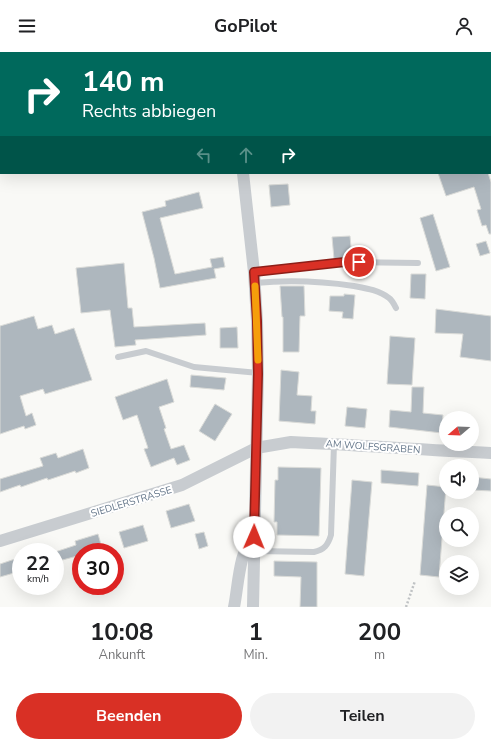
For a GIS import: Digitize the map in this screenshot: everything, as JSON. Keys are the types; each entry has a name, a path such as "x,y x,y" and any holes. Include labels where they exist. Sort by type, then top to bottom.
{"street":[{"path":"244,174 257,321 258,374 253,607"},
{"name":"AM WOLFSGRABEN","path":"256,448 291,442 491,453"},
{"name":"SIEDLERSTRASSE","path":"0,540 182,485 256,448"},
{"path":"234,607 242,560 248,543 254,537"}],"lane":[{"path":"254,277 345,262 418,263"},
{"path":"254,277 310,281 365,288 381,293 390,298 396,308"},
{"path":"118,357 146,351 194,367 258,374"},
{"path":"254,551 314,552 326,546 329,542 331,535 334,444"}],"path":[{"path":"406,607 415,581"}],"building":[{"path":"438,174 488,174 491,182 491,234 489,234 486,225 482,226 477,210 481,209 474,187 446,196"},
{"path":"288,184 290,205 271,207 269,185"},
{"path":"199,192 203,208 160,218 175,274 212,267 210,259 223,257 225,267 214,269 216,278 160,288 142,212 166,206 165,201"},
{"path":"433,214 450,267 436,271 420,218"},
{"path":"350,236 352,258 334,259 332,237"},
{"path":"486,241 490,253 480,256 476,244"},
{"path":"124,263 128,308 132,308 134,327 205,323 206,335 135,340 136,345 115,347 110,310 81,313 76,268"},
{"path":"411,274 426,274 425,299 410,298"},
{"path":"280,286 304,286 305,316 300,316 299,352 283,352 283,317"},
{"path":"344,294 355,295 353,319 342,318 343,312 329,311 330,296 344,296"},
{"path":"436,309 491,316 491,361 460,357 463,334 435,333"},
{"path":"34,316 38,329 52,325 55,334 74,328 92,380 45,394 43,389 20,396 26,416 32,413 36,425 25,429 24,426 0,434 0,326"},
{"path":"237,327 238,348 220,348 220,328"},
{"path":"390,336 415,338 412,385 387,384"},
{"path":"281,370 299,372 297,395 312,396 311,411 316,411 315,424 279,421"},
{"path":"191,375 226,378 224,390 190,387"},
{"path":"167,379 174,402 159,407 166,428 164,429 171,449 184,445 190,460 177,465 174,458 151,467 144,449 148,448 137,415 123,420 115,397"},
{"path":"412,387 424,387 423,413 439,415 439,433 389,427 390,410 411,412"},
{"path":"215,404 232,414 215,441 199,431"},
{"path":"347,407 367,409 365,428 345,426"},
{"path":"83,449 89,468 48,480 47,478 21,487 20,485 0,492 0,479 43,466 40,458 56,453 58,458"},
{"path":"278,467 321,468 319,536 277,535 277,522 274,522 275,480 278,480"},
{"path":"381,470 419,473 418,486 381,483"},
{"path":"479,478 491,479 491,491 479,490"},
{"path":"352,480 372,482 364,576 345,574"},
{"path":"427,485 439,486 439,499 445,499 444,507 439,507 439,547 441,547 441,555 439,555 439,577 420,575"},
{"path":"189,504 195,521 171,528 166,511"},
{"path":"143,525 148,541 124,548 124,543 122,543 119,532"},
{"path":"204,532 208,546 199,549 195,534"},
{"path":"98,534 101,543 76,543 75,541"},
{"path":"72,546 72,557 64,560 64,549"},
{"path":"12,560 12,574 0,577 0,564"},
{"path":"274,561 317,562 317,607 300,607 301,577 274,576"}],"slow traffic":[{"path":"255,286 258,360"}],"route":[{"path":"254,537 258,374 254,272 345,262 359,262"}]}
